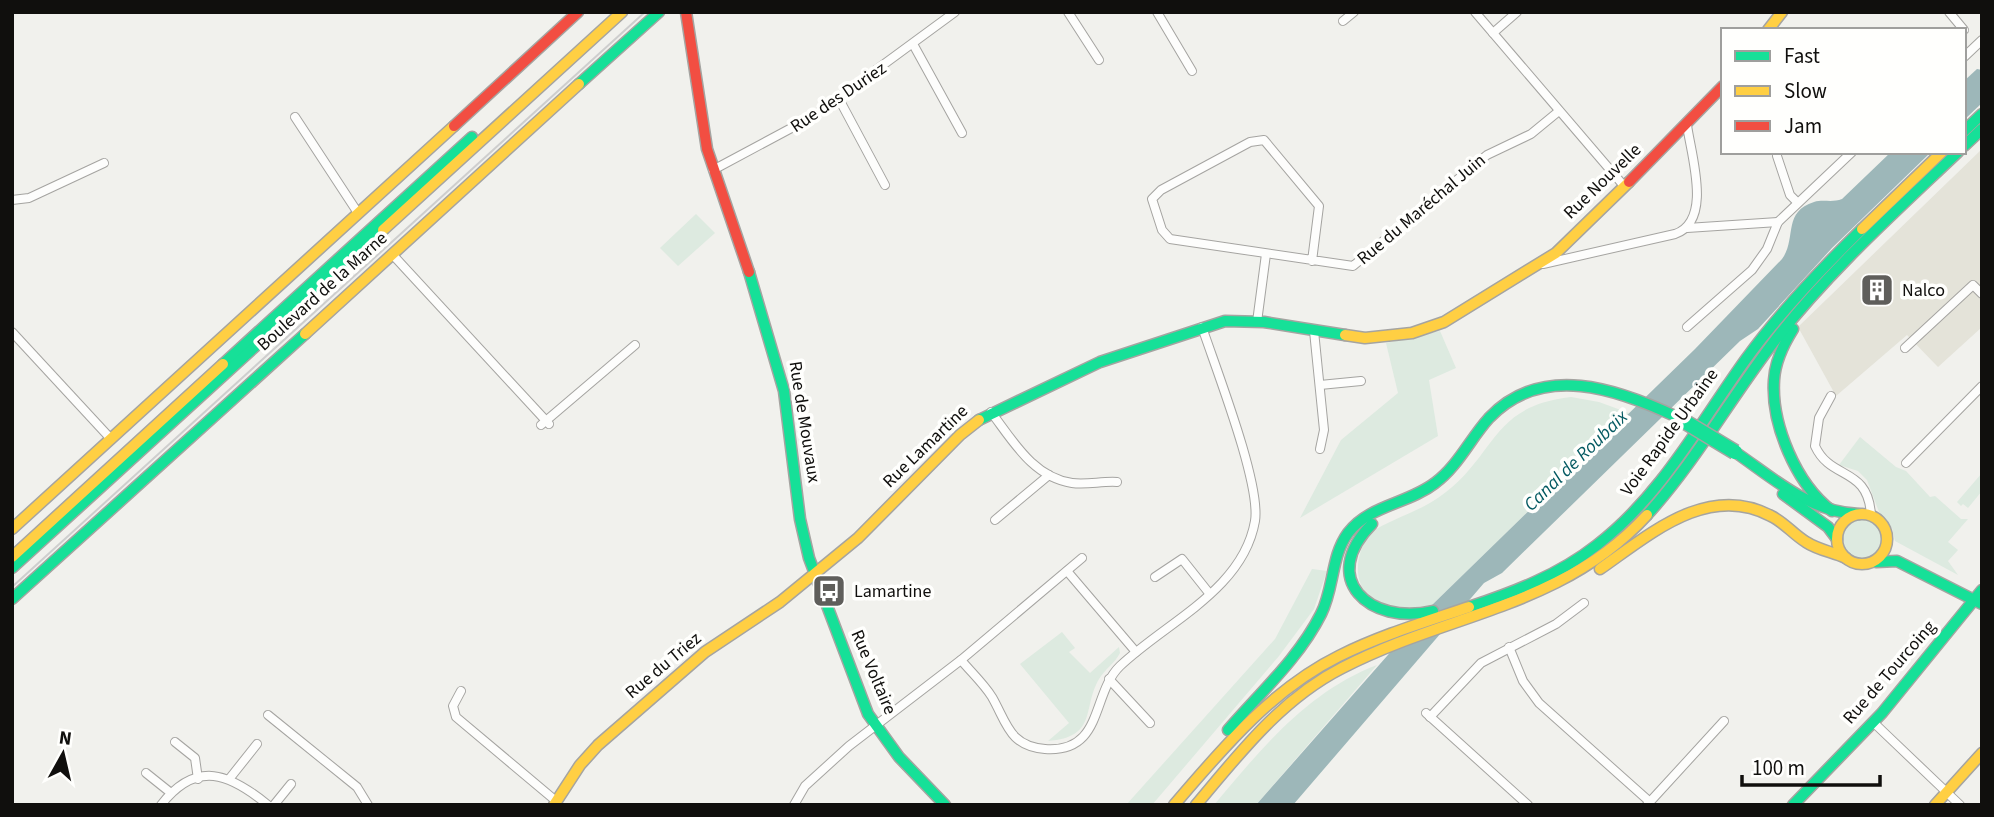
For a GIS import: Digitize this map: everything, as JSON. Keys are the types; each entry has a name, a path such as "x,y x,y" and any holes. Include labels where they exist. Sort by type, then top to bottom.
{"main road":[{"name":"Boulevard de la Marne","path":"12,529 578,12"},
{"name":"Boulevard de la Marne","path":"12,557 610,12"},
{"name":"Boulevard de la Marne","path":"12,568 622,12"},
{"name":"Boulevard de la Marne","path":"12,599 659,12"},
{"path":"1770,28 1782,12"},
{"name":"Rue de Mouvaux","path":"686,13 713,170 752,278 784,391 800,519 815,573"},
{"name":"Rue Nouvelle","path":"1314,331 1365,338 1419,331 1444,322 1543,264 1687,125 1721,88"},
{"path":"1966,129 1982,114"},
{"path":"1966,144 1982,129"},
{"name":"Voie Rapide Urbaine","path":"1174,805 1232,738 1275,697 1333,658 1388,634 1537,583 1588,553 1632,515 1660,483 1784,311 1940,154"},
{"name":"Voie Rapide Urbaine","path":"1512,611 1581,573 1646,518 1678,478 1776,338 1847,261 1956,154"},
{"path":"1832,511 1806,488 1778,424 1773,383 1780,351 1790,332 1847,261"},
{"name":"Rue Lamartine","path":"815,573 868,530 960,435 991,412 1100,362 1225,321 1257,322 1314,331"},
{"path":"1165,805 1317,623 1332,587 1343,542 1359,522 1433,484 1450,469 1492,415 1521,394 1567,383 1612,394 1670,422 1832,511 1865,514 1881,522 1893,548 1900,555 1980,597"},
{"path":"1588,553 1518,585 1443,609 1403,615 1369,606 1353,585 1350,558 1355,542 1365,529 1443,488 1499,421 1525,403 1563,393 1612,394"},
{"path":"1732,455 1828,527 1846,558"},
{"path":"1196,805 1278,713 1326,676 1403,642 1512,611 1583,580 1666,522 1692,510 1716,504 1737,505 1764,512 1805,542 1857,564 1897,561 1980,597"},
{"path":"1837,539 1842,524 1865,514"},
{"path":"1870,564 1886,549 1887,533"},
{"name":"Rue Voltaire","path":"815,573 859,693 875,726 899,757 944,805"},
{"name":"Rue du Triez","path":"555,803 580,765 598,745 705,652 779,602 815,573"},
{"name":"Rue de Tourcoing","path":"1793,805 1873,722 1980,597"},
{"path":"1935,805 1982,753"}],"street":[{"name":"Rue des Duriez","path":"713,170 795,127 839,99 955,12"},
{"path":"1068,12 1099,60"},
{"path":"1157,12 1192,71"},
{"path":"1343,21 1354,12"},
{"path":"1475,12 1624,186"},
{"path":"1493,33 1517,12"},
{"path":"1949,12 1962,28"},
{"path":"1966,55 1979,43"},
{"path":"913,44 962,133"},
{"path":"839,99 885,185"},
{"name":"Rue du Maréchal Juin","path":"1312,261 1319,206 1265,140 1254,140 1154,195 1153,206 1165,235 1170,239 1312,261 1356,265 1487,155 1531,134 1559,111"},
{"path":"295,117 358,213"},
{"path":"1687,125 1696,205 1687,228"},
{"path":"1687,327 1759,261 1778,222 1850,154"},
{"path":"1777,156 1790,195 1797,202"},
{"path":"13,201 29,198 104,163"},
{"path":"1543,264 1675,234 1687,228 1778,222"},
{"path":"391,254 546,423 635,345"},
{"path":"1257,322 1266,254"},
{"path":"1905,348 1973,285 1982,294"},
{"path":"961,660 989,693 1007,730 1021,741 1045,749 1070,745 1090,729 1109,679 1136,652 1231,573 1243,555 1253,529 1256,506 1251,481 1202,327"},
{"path":"1314,331 1324,430 1320,449"},
{"path":"12,332 111,439"},
{"path":"1320,385 1361,381"},
{"path":"1906,463 1982,386"},
{"path":"1832,396 1819,418 1815,446 1830,466 1862,483 1869,498 1865,514"},
{"path":"991,412 1026,458 1049,475 1070,483 1117,482"},
{"path":"995,520 1049,475"},
{"path":"794,805 805,786 1082,558"},
{"path":"1155,577 1182,559 1209,593"},
{"path":"1067,571 1136,652"},
{"path":"1528,805 1428,715 1478,666 1556,624 1584,603"},
{"path":"1509,647 1523,681 1539,703 1649,803 1724,720"},
{"path":"1109,679 1150,723"},
{"path":"461,691 453,706 456,717 555,803"},
{"path":"268,715 357,787 368,805"},
{"path":"1873,722 1960,805"},
{"path":"175,742 195,758 198,779"},
{"path":"230,778 257,744"},
{"path":"146,773 171,793"},
{"path":"161,805 182,783 198,779 230,778 268,805"},
{"path":"274,805 291,784"}],"shaded area":[{"path":"1982,149 1982,327 1938,367 1907,335 1836,396 1798,327"},
{"path":"696,214 715,233 678,266 660,248"},
{"path":"1440,331 1456,368 1429,380 1438,436 1300,518 1341,440 1398,393 1386,343"},
{"path":"1571,397 1599,402 1629,413 1431,606 1397,609 1379,604 1369,597 1359,578 1358,567 1360,555 1370,533 1446,492 1463,477 1510,420 1545,402"},
{"path":"1860,437 1896,467 1906,471 1930,497 1935,496 1961,519 1968,519 1948,542 1958,550 1948,561 1958,575 1895,541 1892,528 1879,512 1867,480 1858,471 1839,465"},
{"path":"1982,473 1982,491 1968,508 1963,504 1961,506 1957,502"},
{"path":"1862,519 1876,525 1882,539 1876,553 1862,559 1848,553 1842,539 1848,525"},
{"path":"1312,569 1327,571 1314,609 1279,656 1152,805 1126,805 1275,639"},
{"path":"1062,632 1075,648 1069,652 1090,673 1119,647 1120,653 1099,679 1082,727 1075,734 1048,741 1069,723 1020,664"},
{"path":"1377,665 1256,805 1214,805 1268,743 1307,706 1352,676"}],"water":[{"path":"1977,69 1982,70 1982,103 1966,118 1966,79"},
{"path":"1889,154 1929,154 1832,248 1758,329 1740,341 1502,573 1484,583 1293,805 1256,805 1431,606 1695,349 1782,259 1798,212 1814,202 1842,199"}],"tram line":[{"path":"12,587 645,12"}],"traffic: fast":[{"path":"579,84 659,12"},
{"path":"1966,129 1982,114"},
{"path":"1966,144 1982,129"},
{"path":"223,364 472,137"},
{"path":"1647,515 1682,473 1776,339 1818,289 1956,154"},
{"path":"1469,607 1552,574 1582,556 1620,526 1678,458 1773,324 1816,275 1862,229"},
{"path":"12,568 383,230"},
{"path":"749,272 784,391 800,519 809,558 868,714 899,757 945,805"},
{"path":"979,420 1100,362 1225,321 1264,322 1345,335"},
{"path":"1793,329 1776,366 1774,397 1777,415 1788,452 1797,469 1807,485 1832,511"},
{"path":"12,599 305,334"},
{"path":"1228,730 1278,675 1312,630 1325,604 1338,552 1348,533 1367,516 1435,483 1450,469 1489,418 1510,401 1532,390 1581,386 1630,397 1677,417"},
{"path":"1677,417 1735,452"},
{"path":"1735,452 1778,483 1809,501 1825,508 1859,514"},
{"path":"1783,494 1828,527 1837,539"},
{"path":"1372,524 1356,544 1350,562 1351,579 1358,593 1371,604 1389,611 1410,614 1433,611"},
{"path":"1876,562 1897,561 1982,604"},
{"path":"1793,805 1882,713 1982,590"}],"traffic: slow":[{"path":"383,230 622,12"},
{"path":"1770,28 1782,12"},
{"path":"305,334 579,84"},
{"path":"12,529 454,126"},
{"path":"1862,229 1940,154"},
{"path":"1345,335 1365,338 1412,333 1444,322 1556,253 1629,182"},
{"path":"12,557 223,364"},
{"path":"554,805 580,765 598,745 705,652 780,602 858,538 960,435 979,420"},
{"path":"1600,569 1659,528 1680,517 1725,505 1748,507 1771,516 1811,545 1846,558"},
{"path":"1196,805 1262,729 1320,681 1382,649 1541,590 1614,546 1647,515"},
{"path":"1852,515 1872,515 1886,529 1887,539 1886,549 1872,563 1852,563 1838,549 1838,529 1852,515"},
{"path":"1174,805 1249,722 1292,685 1339,656 1403,629 1469,607"},
{"path":"1935,805 1982,753"}],"traffic: jam":[{"path":"454,126 578,12"},
{"path":"686,12 707,149 749,272"},
{"path":"1629,182 1721,88"}],"place":[{"name":"Nalco","path":"1877,290"},
{"name":"Lamartine","path":"829,591"}],"water label":[{"name":"Canal de Roubaix","path":"1575,460"}]}
